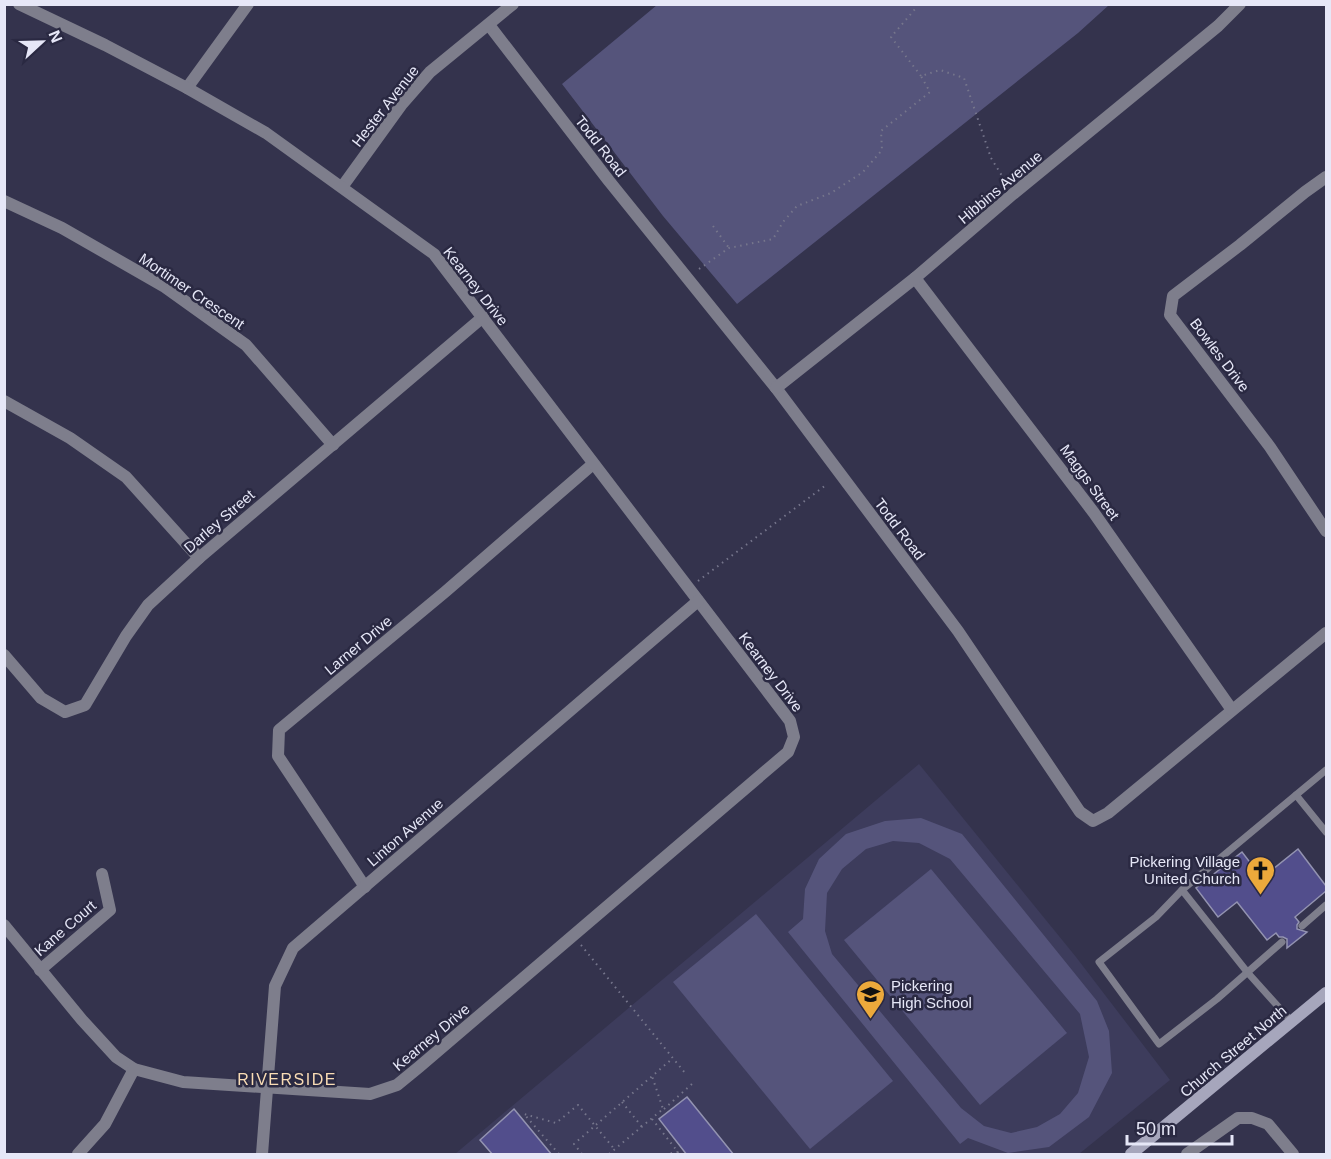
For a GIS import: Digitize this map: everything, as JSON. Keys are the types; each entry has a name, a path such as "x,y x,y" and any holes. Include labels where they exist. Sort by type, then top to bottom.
{"street":[{"path":"187,88 248,4"},
{"name":"Hester Avenue","path":"342,187 402,104 430,72 513,4"},
{"name":"Hibbins Avenue","path":"776,388 915,278 1013,194 1218,26 1240,4"},
{"name":"Kearney Drive","path":"4,925 116,1057 134,1069 183,1082 370,1094 397,1085 788,752 794,737 790,721 434,254 266,133 187,88 23,5"},
{"name":"Todd Road","path":"489,25 609,182 776,388 958,631 1080,812 1093,821 1108,813 1326,633"},
{"name":"Bowles Drive","path":"1326,177 1173,296 1170,315 1270,447 1326,531"},
{"name":"Mortimer Crescent","path":"4,201 62,228 165,287 246,345 333,445"},
{"name":"Maggs Street","path":"915,278 1094,513 1232,710"},
{"name":"Darley Street","path":"4,655 41,698 65,712 85,705 126,636 148,605 199,558 483,317"},
{"path":"4,401 70,438 126,477 199,558"},
{"name":"Larner Drive","path":"365,886 278,756 279,730 463,577 593,464"},
{"name":"Linton Avenue","path":"262,1155 275,986 293,948 698,602"},
{"name":"Kane Court","path":"40,970 110,910 102,874"},
{"name":"Church Street North","path":"1131,1155 1326,993"},
{"path":"78,1155 105,1124 134,1069"},
{"path":"1187,1155 1238,1118 1252,1118 1268,1124 1293,1155"}],"lane":[{"path":"1282,942 1248,973 1159,1044 1099,962 1155,917 1182,890 1326,770"},
{"path":"1296,795 1326,832"},
{"path":"1182,890 1248,973 1292,1022"},
{"path":"1302,926 1326,906"}],"path":[{"path":"699,268 729,248 773,239 783,222 797,206 831,193 863,172 882,150 881,131 930,92 921,76 891,37 911,15 916,4"},
{"path":"921,76 940,70 964,78 991,158 1013,194"},
{"path":"713,226 729,248"},
{"path":"689,589 826,485"},
{"path":"572,935 685,1073"},
{"path":"582,1155 574,1144 673,1058"},
{"path":"652,1076 663,1109"},
{"path":"609,1155 693,1083"},
{"path":"622,1102 642,1127"},
{"path":"559,1155 524,1114 556,1123 578,1105 615,1150"},
{"path":"652,1119 678,1152 666,1155"}],"shaded area":[{"path":"657,5 1109,5 1078,33 737,304 663,216 562,84"},
{"name":"Pickering High School","path":"919,764 1076,957 1170,1080 1079,1154 455,1154"},
{"path":"921,818 962,834 1097,1001 1109,1031 1112,1073 1089,1117 1049,1147 1008,1153 968,1138 960,1144 788,932 803,919 805,889 819,859 846,834 885,821","holes":["893,841 919,843 950,859 1080,1014 1089,1057 1078,1093 1060,1114 1037,1127 1011,1133 984,1126 961,1108 832,954 825,931 827,893 842,869 866,849"]},
{"path":"931,869 1067,1033 980,1105 844,940"},
{"path":"756,914 893,1081 810,1149 673,982"}],"building":[{"name":"Pickering Village United Church","path":"1298,849 1326,886 1326,891 1295,917 1299,922 1297,929 1307,932 1287,948 1287,939 1279,937 1276,933 1267,940 1237,902 1218,917 1196,888 1242,852 1262,878"},
{"path":"687,1097 734,1155 687,1155 659,1119"},
{"path":"514,1109 552,1155 493,1155 480,1140"}],"place":[{"name":"Pickering Village United Church","path":"1261,896"},
{"name":"Pickering High School","path":"870,1020"}],"district":[{"name":"RIVERSIDE","path":"287,1079"}]}
